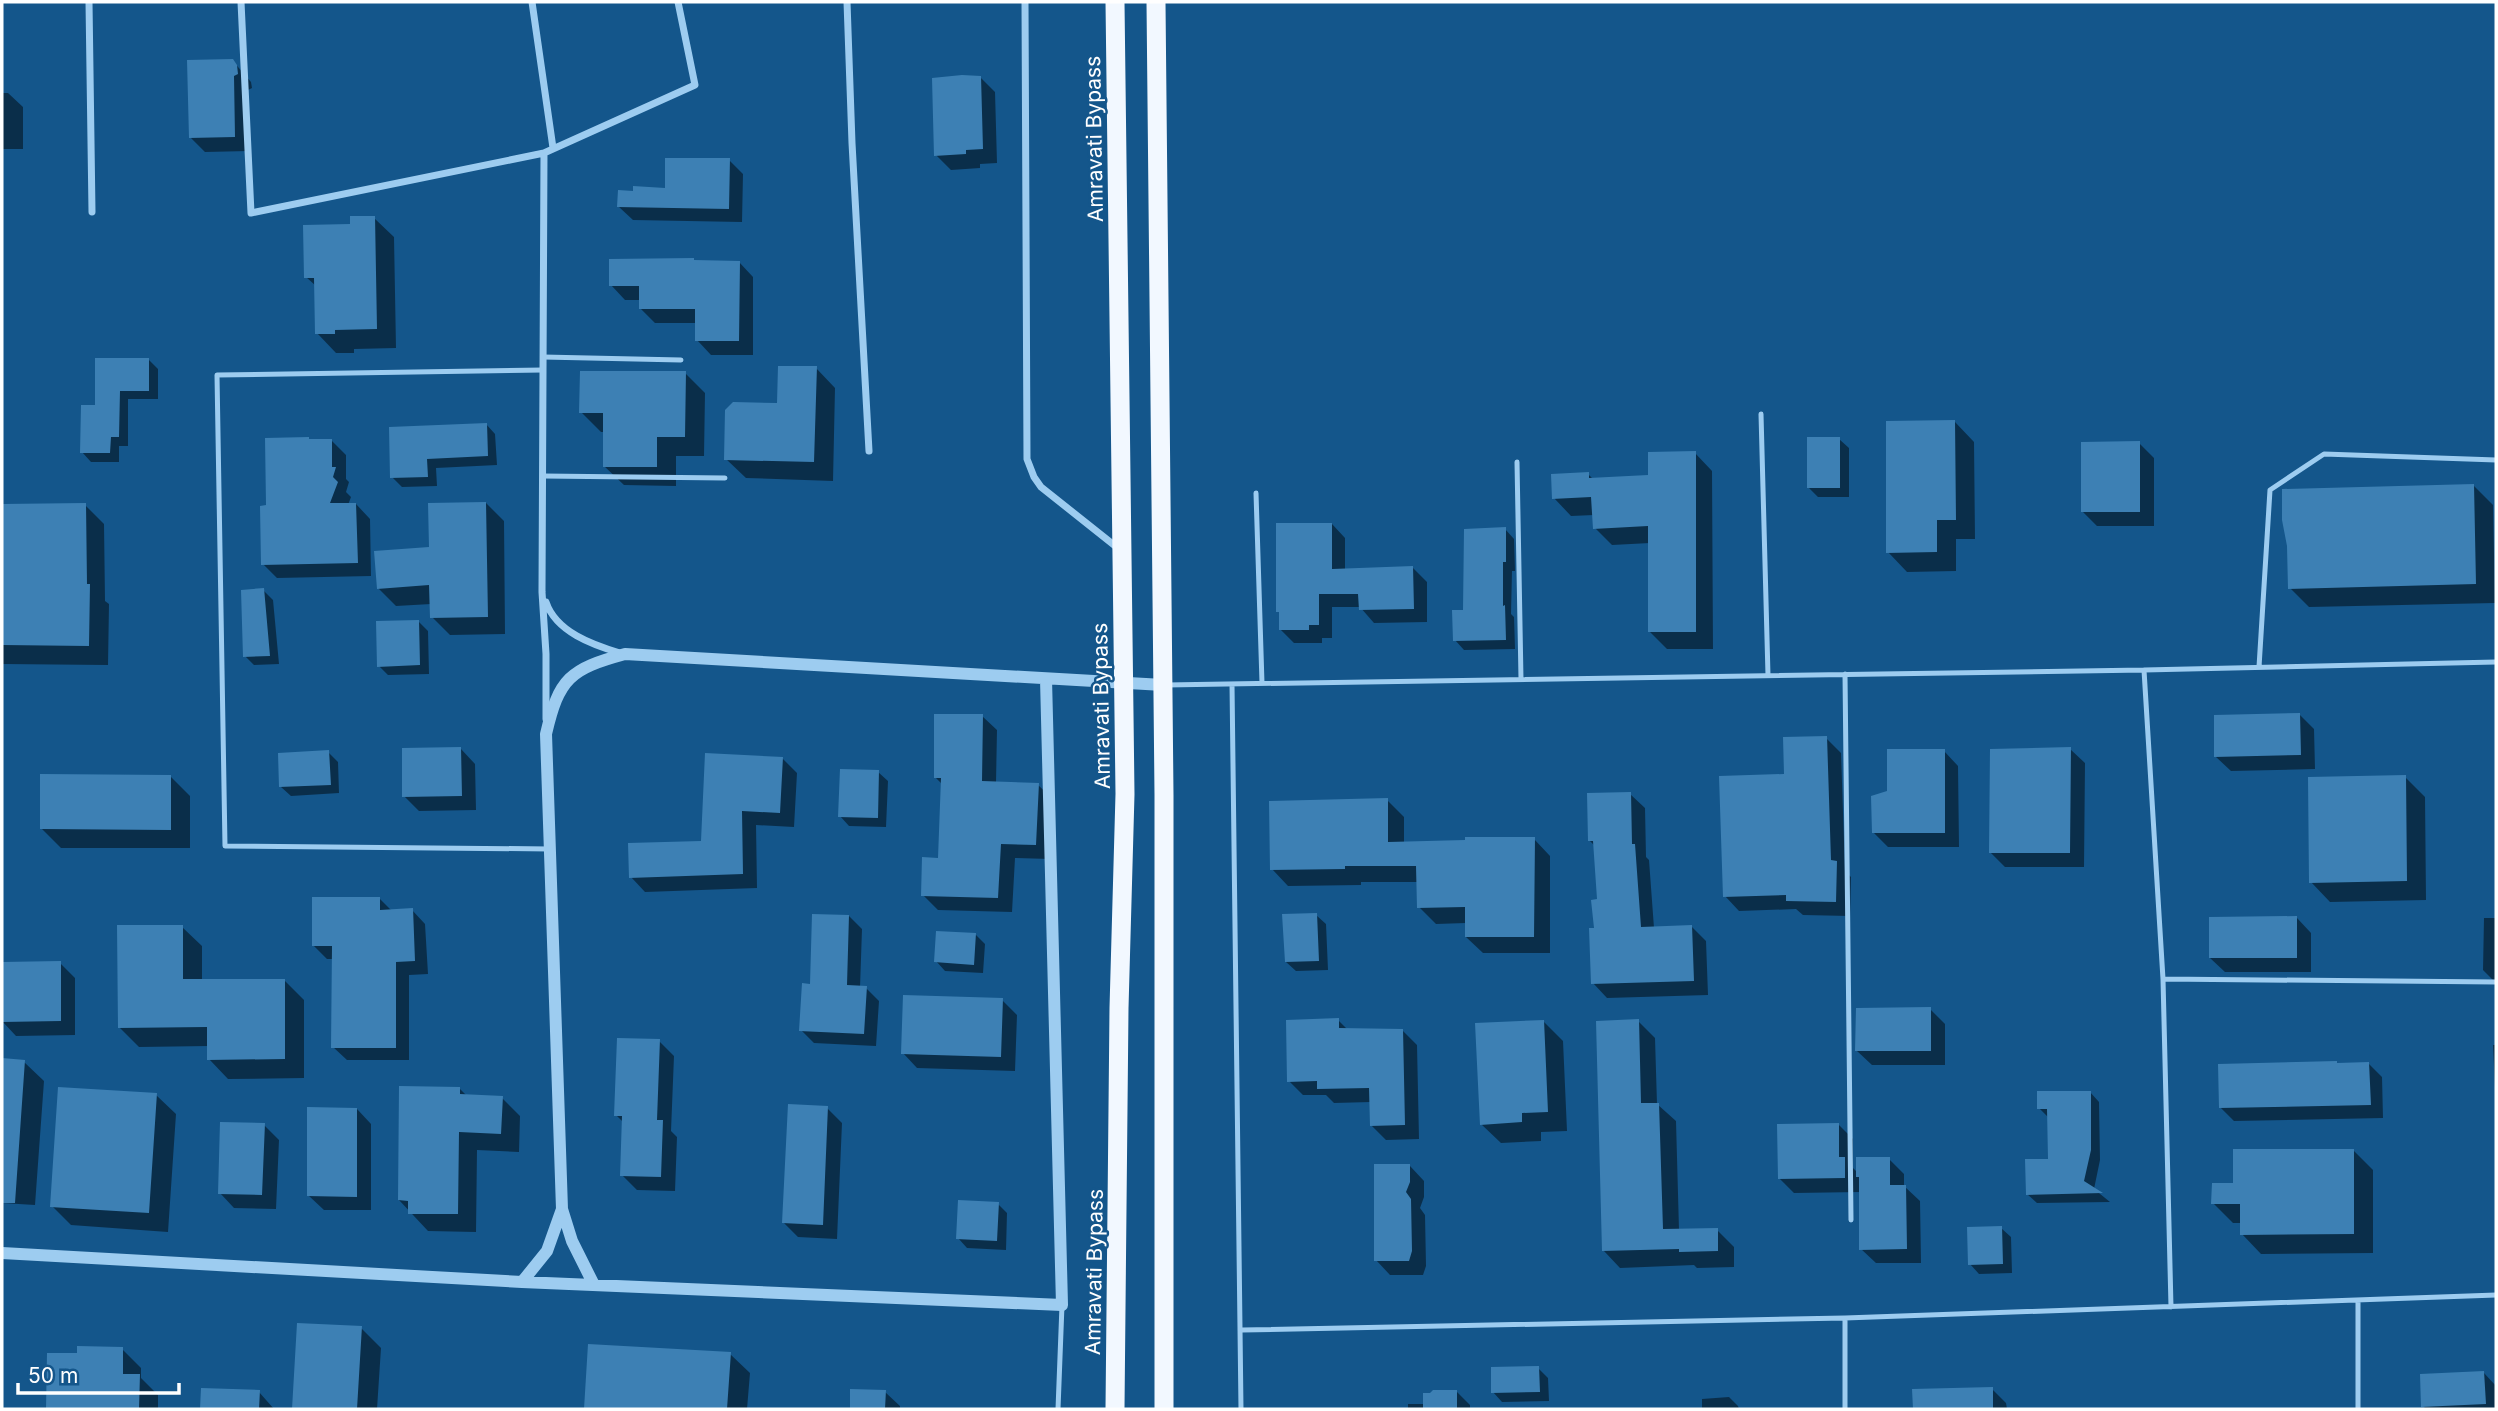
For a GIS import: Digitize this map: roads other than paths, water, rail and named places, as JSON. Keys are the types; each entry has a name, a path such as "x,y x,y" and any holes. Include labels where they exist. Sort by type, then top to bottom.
{"highway":[{"name":"Amravati Bypass","path":"1115,2 1125,794 1119,1008 1115,1409"},
{"path":"1156,2 1163,685 1164,1409"}],"street":[{"path":"89,2 93,212"},
{"path":"242,2 251,213 544,153 695,85 678,2"},
{"path":"532,2 553,148"},
{"path":"847,2 869,452"},
{"path":"1025,2 1027,459 1041,487 1122,552"},
{"path":"544,153 542,592 562,1209 572,1241 594,1285"},
{"path":"542,592 548,608 562,626 591,645 625,654 1163,685"},
{"path":"546,734 552,705 567,678 592,664 625,654"},
{"path":"2,1253 522,1282 1062,1305 1046,679"},
{"path":"522,1282 547,1251 562,1209"}],"lane":[{"path":"543,357 681,360"},
{"path":"543,370 217,375 217,389 225,846 550,849"},
{"path":"1761,414 1768,675"},
{"path":"2259,667 2270,489 2324,454 2496,460"},
{"path":"1517,462 1521,679"},
{"path":"543,476 725,478"},
{"path":"1256,493 1262,683"},
{"path":"1163,685 2496,662"},
{"path":"2144,670 2163,979 2171,1307"},
{"path":"1845,674 1851,1220"},
{"path":"1232,684 1241,1409"},
{"path":"2163,979 2496,982"},
{"path":"1242,1330 1845,1318 2496,1295"},
{"path":"2358,1300 2358,1409"},
{"path":"1058,1409 1062,1305"},
{"path":"1845,1318 1846,1409"}]}
